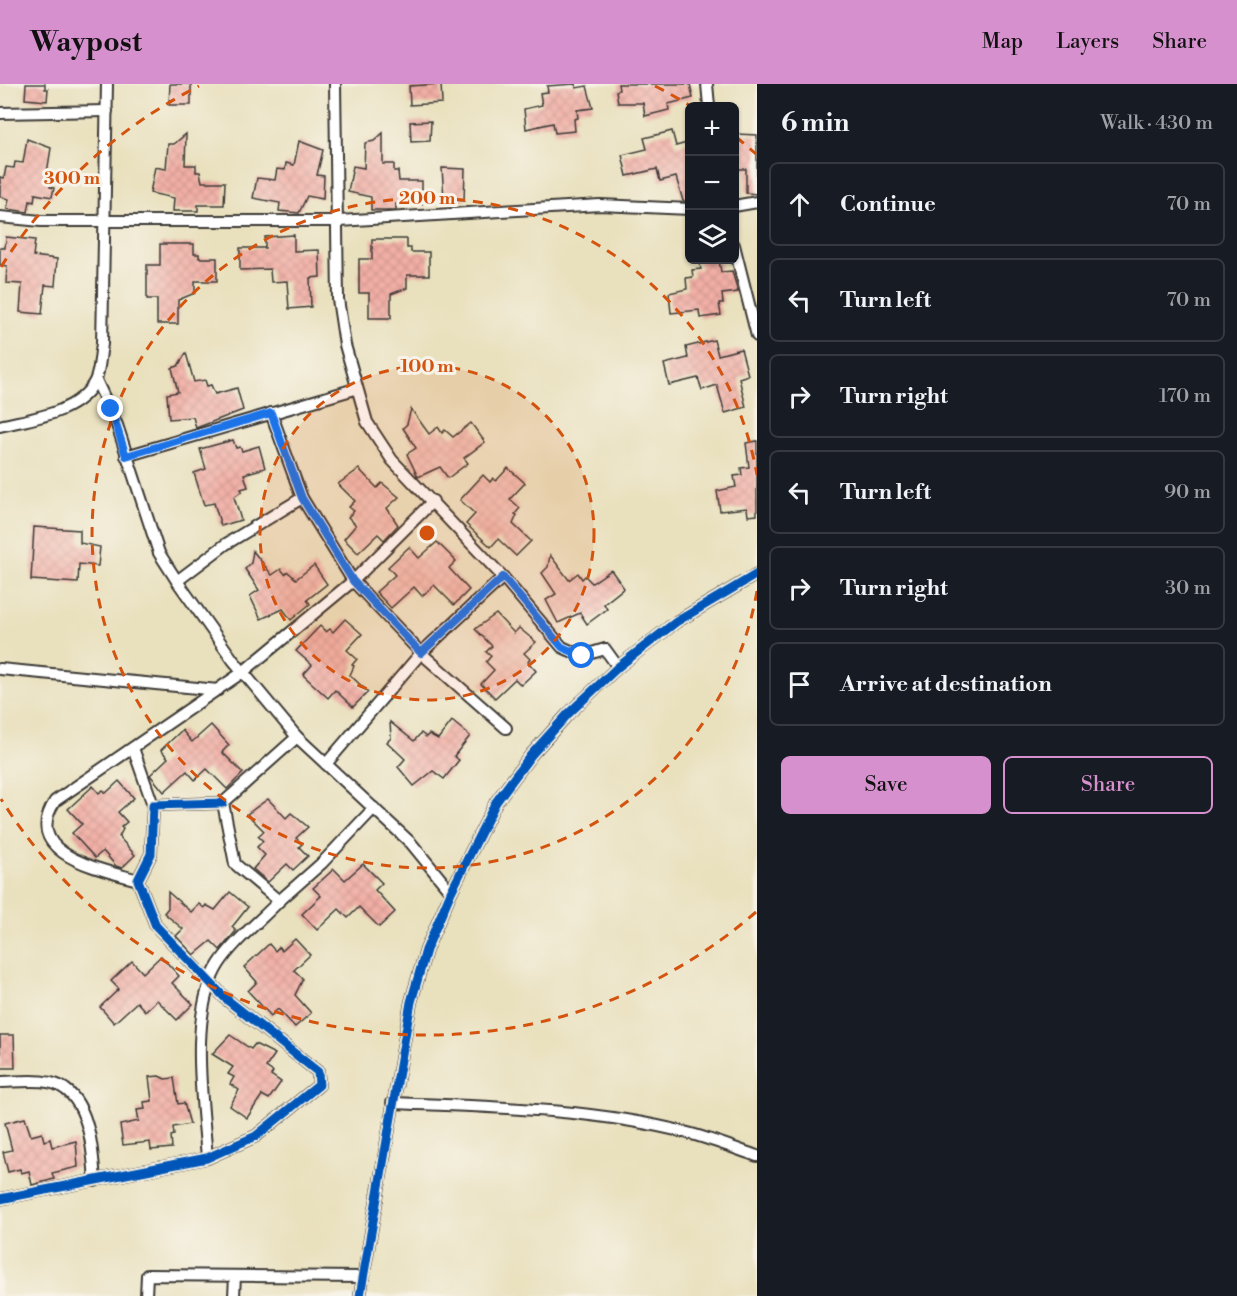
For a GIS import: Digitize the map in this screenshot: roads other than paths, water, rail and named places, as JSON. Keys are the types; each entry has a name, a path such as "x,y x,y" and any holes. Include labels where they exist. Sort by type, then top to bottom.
{"street":[{"path":"0,426 64,408 84,395 96,380 102,344 107,84"},
{"path":"335,84 339,221 338,299 355,389 367,422 377,441 503,577 562,647 582,656 604,649 618,667"},
{"path":"706,84 708,102"},
{"path":"0,112 107,111"},
{"path":"739,205 757,202"},
{"path":"0,217 105,221 339,221 600,205 685,209"},
{"path":"739,259 753,308 757,336"},
{"path":"96,380 117,425 159,552 177,581 243,672 297,737 411,843 451,892"},
{"path":"126,456 355,389"},
{"path":"271,413 302,498 353,581 421,653 506,728"},
{"path":"177,581 234,539 302,498"},
{"path":"138,879 86,865 64,853 48,839 46,818 55,801 243,672 353,581 433,501"},
{"path":"360,1296 411,1002 426,950 451,892 496,802 531,754 568,714 618,667 676,622 757,574"},
{"path":"326,764 421,653 503,577"},
{"path":"0,669 218,690"},
{"path":"153,805 223,803 297,737"},
{"path":"0,1199 207,1158 256,1136 321,1082 318,1072 226,999 153,922 138,879 151,854 153,805 133,748"},
{"path":"223,803 236,864 279,901"},
{"path":"207,1158 199,1041 211,982 221,962 279,901 322,863 374,808"},
{"path":"0,1082 47,1082 65,1089 79,1107 91,1133 95,1181"},
{"path":"392,1103 536,1110 620,1119 688,1133 757,1156"},
{"path":"146,1296 147,1275 363,1277"},
{"path":"234,1296 235,1276"}]}
